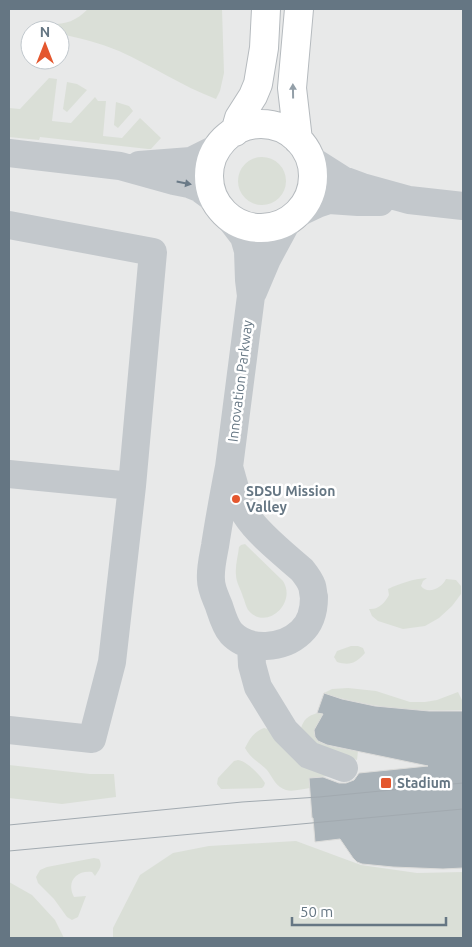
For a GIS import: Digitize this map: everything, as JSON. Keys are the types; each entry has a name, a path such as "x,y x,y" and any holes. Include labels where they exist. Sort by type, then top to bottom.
{"main road":[{"name":"Innovation Parkway","path":"221,208 211,191 210,168 213,156 227,139 253,96 258,84 264,48 266,9"},
{"name":"Innovation Parkway","path":"293,216 305,204 313,182 312,170 304,149 292,88 299,9"},
{"path":"227,139 245,127 268,125 289,133 304,149"},
{"path":"221,208 238,223 257,228 282,224 293,216"}],"street":[{"path":"120,166 192,161 227,139"},
{"path":"304,149 343,180 362,187 409,200 463,206"},
{"path":"9,153 120,166 194,186 208,193 221,208"},
{"path":"293,216 329,200 372,202 409,200"},
{"name":"Innovation Parkway","path":"221,208 244,237 248,251 251,296 229,467 210,581 230,632 239,640 251,645 267,647 292,638 301,632 308,623 313,612 313,587 302,570 259,530 245,514 229,467"},
{"name":"Innovation Parkway","path":"251,296 267,259 293,216"},
{"path":"9,225 153,252 132,486 112,662 92,738 9,730"},
{"path":"9,474 132,486"},
{"path":"251,645 252,665 258,687 285,731 309,755 344,768"}],"shaded area":[{"name":"SDSU Mission Valley","path":"9,9 463,9 463,938 9,938"},
{"path":"88,9 222,9 224,73 216,99 112,48 70,36 70,21"},
{"path":"49,78 57,79 52,121 71,123 95,97 98,101 106,101 103,136 122,138 140,118 161,138 151,149 148,149 40,137 39,140 9,137 9,108 20,109"},
{"path":"67,82 77,84 87,90 67,112 63,109"},
{"path":"116,102 129,106 133,111 118,128 114,125"},
{"path":"257,157 267,157 279,164 286,176 286,186 279,198 267,205 257,205 249,201 242,194 238,186 238,176 242,168 249,161"},
{"path":"245,544 283,581 286,589 286,598 283,605 278,612 271,616 264,618 256,616 246,606 236,578 239,547"},
{"path":"427,578 421,586 427,590 438,588 446,579 456,580 461,586 461,594 439,618 425,626 403,629 378,621 372,616 369,609 378,607 383,603 389,595 388,589 417,579"},
{"path":"351,646 363,648 365,653 352,663 337,662 334,657 337,651"},
{"path":"348,688 376,691 410,702 437,700 458,692 463,702 463,710 393,708 358,702 324,693 332,689"},
{"path":"317,713 338,718 314,730 316,738 329,746 358,751 357,760 320,749 301,728 307,718"},
{"path":"264,728 271,730 339,775 309,778 310,788 291,791 283,789 245,748 253,736"},
{"path":"238,760 249,766 260,776 265,783 262,788 221,789 217,784 218,778 234,761"},
{"path":"9,765 90,774 114,774 116,797 62,804 9,798"},
{"path":"296,841 361,865 417,873 463,872 463,938 113,938 113,928 140,875 173,853 209,846"},
{"path":"94,858 99,859 101,864 95,876 92,872 81,873 72,882 71,886 74,897 86,896 78,917 72,920 67,917 54,899 38,883 36,877 40,870 47,867"},
{"path":"9,882 32,895 55,920 64,938 9,938"}],"building":[{"name":"Stadium","path":"324,693 375,706 429,711 463,711 463,868 443,869 362,864 353,858 340,839 315,842 309,778 323,777 339,783 346,783 354,780 359,773 428,766 327,745 318,741 314,730 323,714 317,713"}],"tram line":[{"path":"9,825 463,783"},
{"path":"9,851 463,809"}],"place":[{"name":"SDSU Mission Valley","path":"236,499"},
{"name":"Stadium","path":"386,783"}]}
